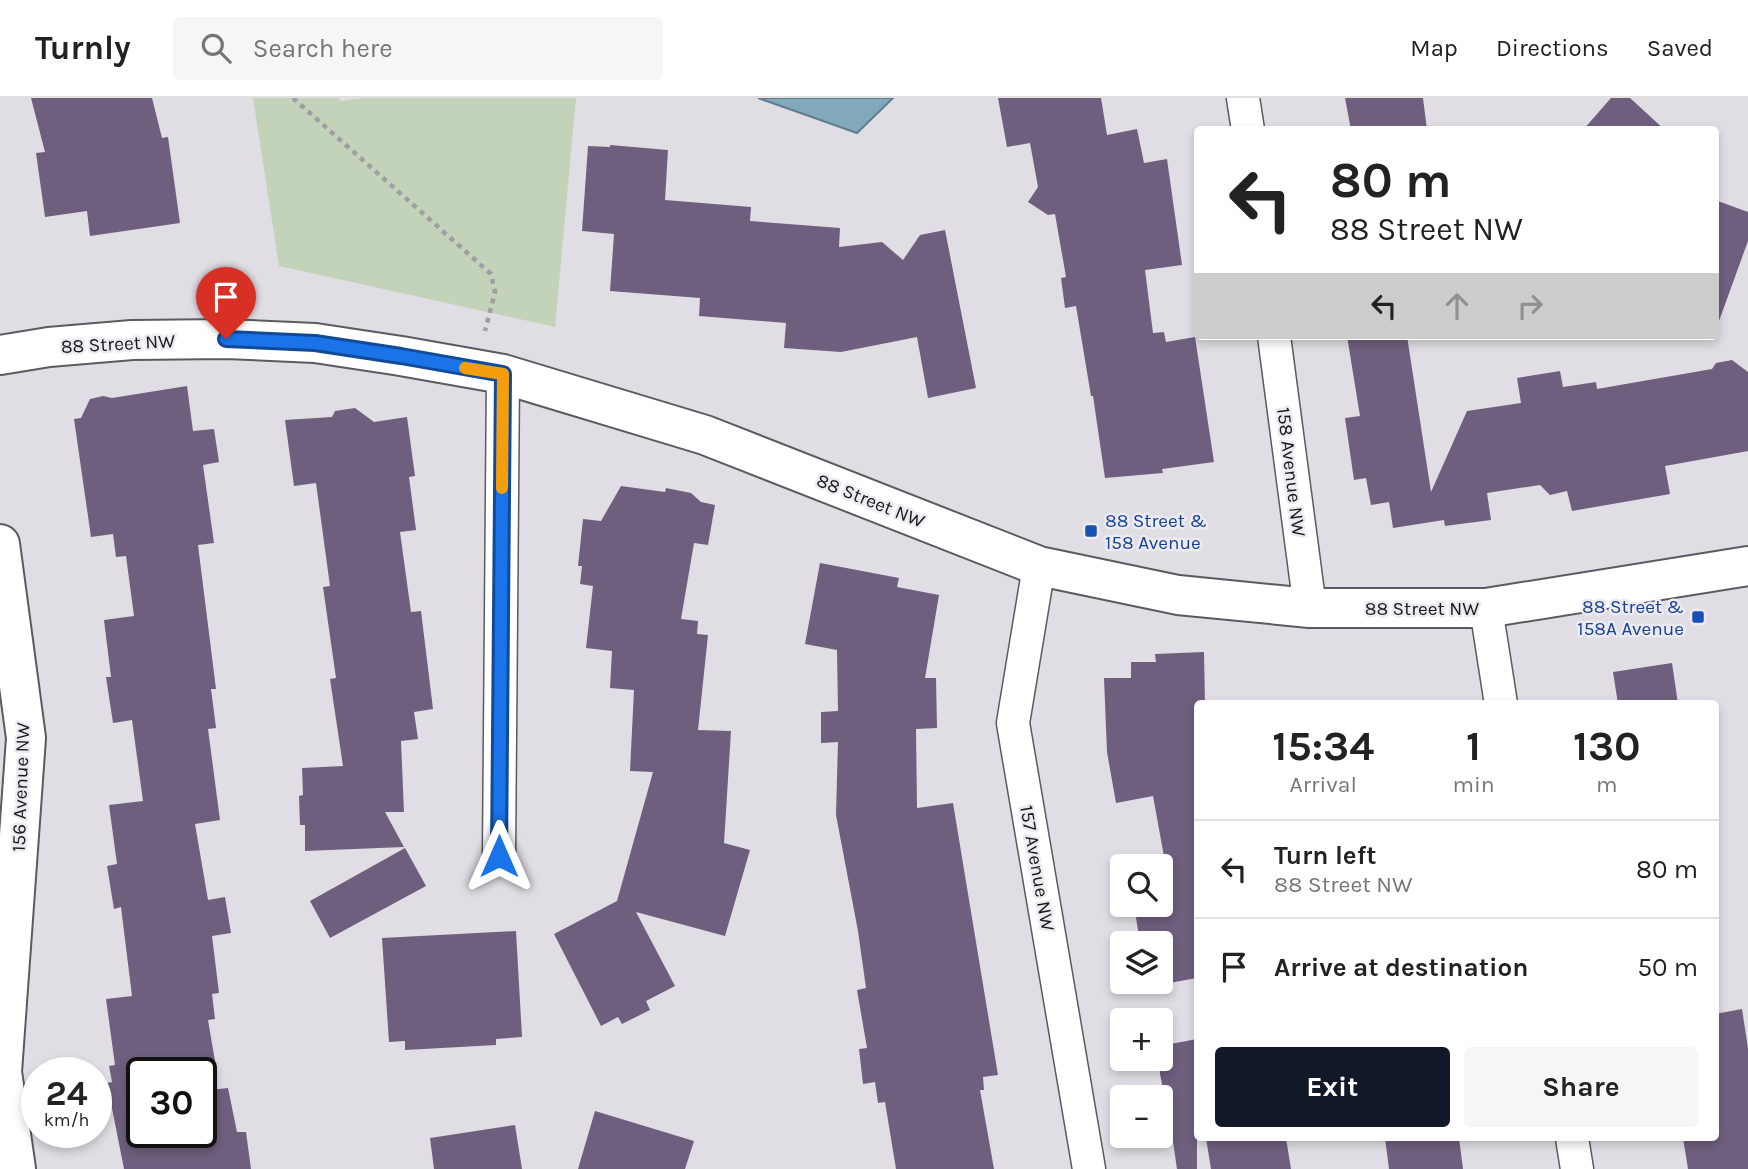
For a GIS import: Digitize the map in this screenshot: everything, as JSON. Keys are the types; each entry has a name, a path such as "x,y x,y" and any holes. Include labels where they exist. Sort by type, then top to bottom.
{"street":[{"path":"1243,98 1247,126"},
{"name":"88 Street NW","path":"0,355 49,347 132,340 226,339 315,343 490,372 705,435 1039,566 1178,595 1310,608 1486,608 1748,566"},
{"name":"158 Avenue NW","path":"1275,340 1310,608"},
{"path":"490,372 499,856"},
{"name":"156 Avenue NW","path":"0,544 11,698 26,738 2,1072 16,1169"},
{"name":"157 Avenue NW","path":"1039,566 1013,723 1089,1169"},
{"path":"1486,608 1500,700"},
{"path":"1572,1141 1577,1169"}],"path":[{"path":"293,98 491,274 495,292 490,372"}],"green space":[{"path":"253,98 338,98 341,101 364,98 576,98 555,327 279,266"}],"water":[{"path":"758,98 893,98 857,133"}],"building":[{"path":"31,98 152,98 162,138 168,137 180,223 90,236 87,211 45,217 36,153 45,152"},
{"path":"998,98 1101,98 1107,135 1137,129 1144,163 1167,159 1182,265 1145,270 1153,333 1164,332 1166,342 1194,337 1195,340 1214,462 1162,469 1163,473 1105,478 1076,306 1065,308 1061,278 1066,277 1055,214 1048,215 1028,202 1038,187 1030,143 1007,147"},
{"path":"1345,98 1423,98 1426,126 1350,126"},
{"path":"1611,98 1630,98 1661,126 1586,126"},
{"path":"588,146 668,150 665,200 751,207 750,221 840,228 839,247 882,242 903,260 920,235 945,230 976,388 928,398 917,337 841,352 784,348 786,323 699,316 700,298 610,291 614,234 582,231"},
{"path":"1719,201 1748,212 1748,241 1719,321"},
{"path":"1348,340 1408,340 1431,492 1467,411 1521,403 1517,378 1560,371 1563,387 1596,382 1597,389 1712,369 1716,363 1732,360 1748,372 1748,451 1665,466 1670,494 1572,511 1567,491 1550,495 1540,485 1487,493 1491,520 1445,526 1444,520 1393,528 1389,502 1371,505 1366,478 1354,480 1345,418 1360,416"},
{"path":"187,386 193,431 214,429 219,462 203,465 214,543 198,545 216,689 211,689 216,728 208,729 220,820 195,824 208,900 225,897 231,933 212,936 219,993 212,994 215,1019 208,1020 214,1057 126,1057 126,1148 217,1148 217,1089 228,1088 237,1132 246,1132 251,1169 124,1169 112,1108 112,1066 115,1065 106,999 132,996 121,907 114,909 107,866 117,864 109,805 143,801 132,720 113,723 106,677 111,677 104,620 134,616 126,556 116,557 113,534 91,537 74,419 81,418 90,399 103,396 112,398"},
{"path":"355,408 374,422 407,417 415,476 409,477 416,530 400,532 411,612 421,611 433,709 414,712 418,739 401,741 404,812 385,812 404,847 305,851 305,825 300,825 302,768 343,766 330,679 336,678 323,587 330,586 316,483 294,486 285,420 332,417 335,411"},
{"path":"621,486 665,492 666,488 691,493 701,502 715,505 708,545 694,543 681,619 698,621 697,634 708,635 698,730 731,731 724,843 750,850 725,936 636,912 675,986 646,1001 650,1010 622,1024 618,1017 601,1026 554,934 617,901 653,772 630,771 634,690 610,688 612,651 586,648 593,586 580,584 582,566 578,566 583,519 601,521"},
{"path":"820,563 899,578 897,587 939,595 925,678 936,678 937,728 916,729 917,808 953,803 998,1075 983,1077 984,1090 980,1090 994,1169 896,1169 885,1102 878,1103 875,1082 863,1084 859,1049 867,1048 857,990 866,988 836,815 838,742 821,743 821,712 838,711 837,650 805,644"},
{"path":"1204,652 1205,700 1194,700 1194,979 1173,982 1173,931 1138,931 1136,917 1173,917 1173,854 1164,854 1153,796 1116,803 1107,752 1104,678 1131,678 1131,662 1156,662 1155,654"},
{"path":"1672,663 1677,700 1617,700 1613,672"},
{"path":"405,848 426,886 330,938 310,901"},
{"path":"516,931 522,1037 496,1039 496,1045 405,1050 405,1041 389,1042 382,938"},
{"path":"1742,1009 1748,1048 1748,1169 1688,1169 1683,1141 1719,1141 1719,1013"},
{"path":"1194,1040 1194,1141 1197,1141 1197,1169 1177,1169 1173,1142 1173,1085 1162,1085 1160,1071 1173,1071 1173,1044"},
{"path":"595,1111 694,1141 685,1169 578,1169"},
{"path":"515,1125 522,1169 434,1169 430,1138"},
{"path":"1206,1141 1286,1141 1291,1169 1211,1169"},
{"path":"1385,1141 1459,1141 1463,1169 1389,1169"}],"slow traffic":[{"path":"465,368 503,374 502,488"}],"place":[{"name":"88 Street & 158 Avenue","path":"1091,531"},
{"name":"88 Street & 158A Avenue","path":"1698,617"}],"route":[{"path":"226,339 315,343 503,374 499,856"}]}
